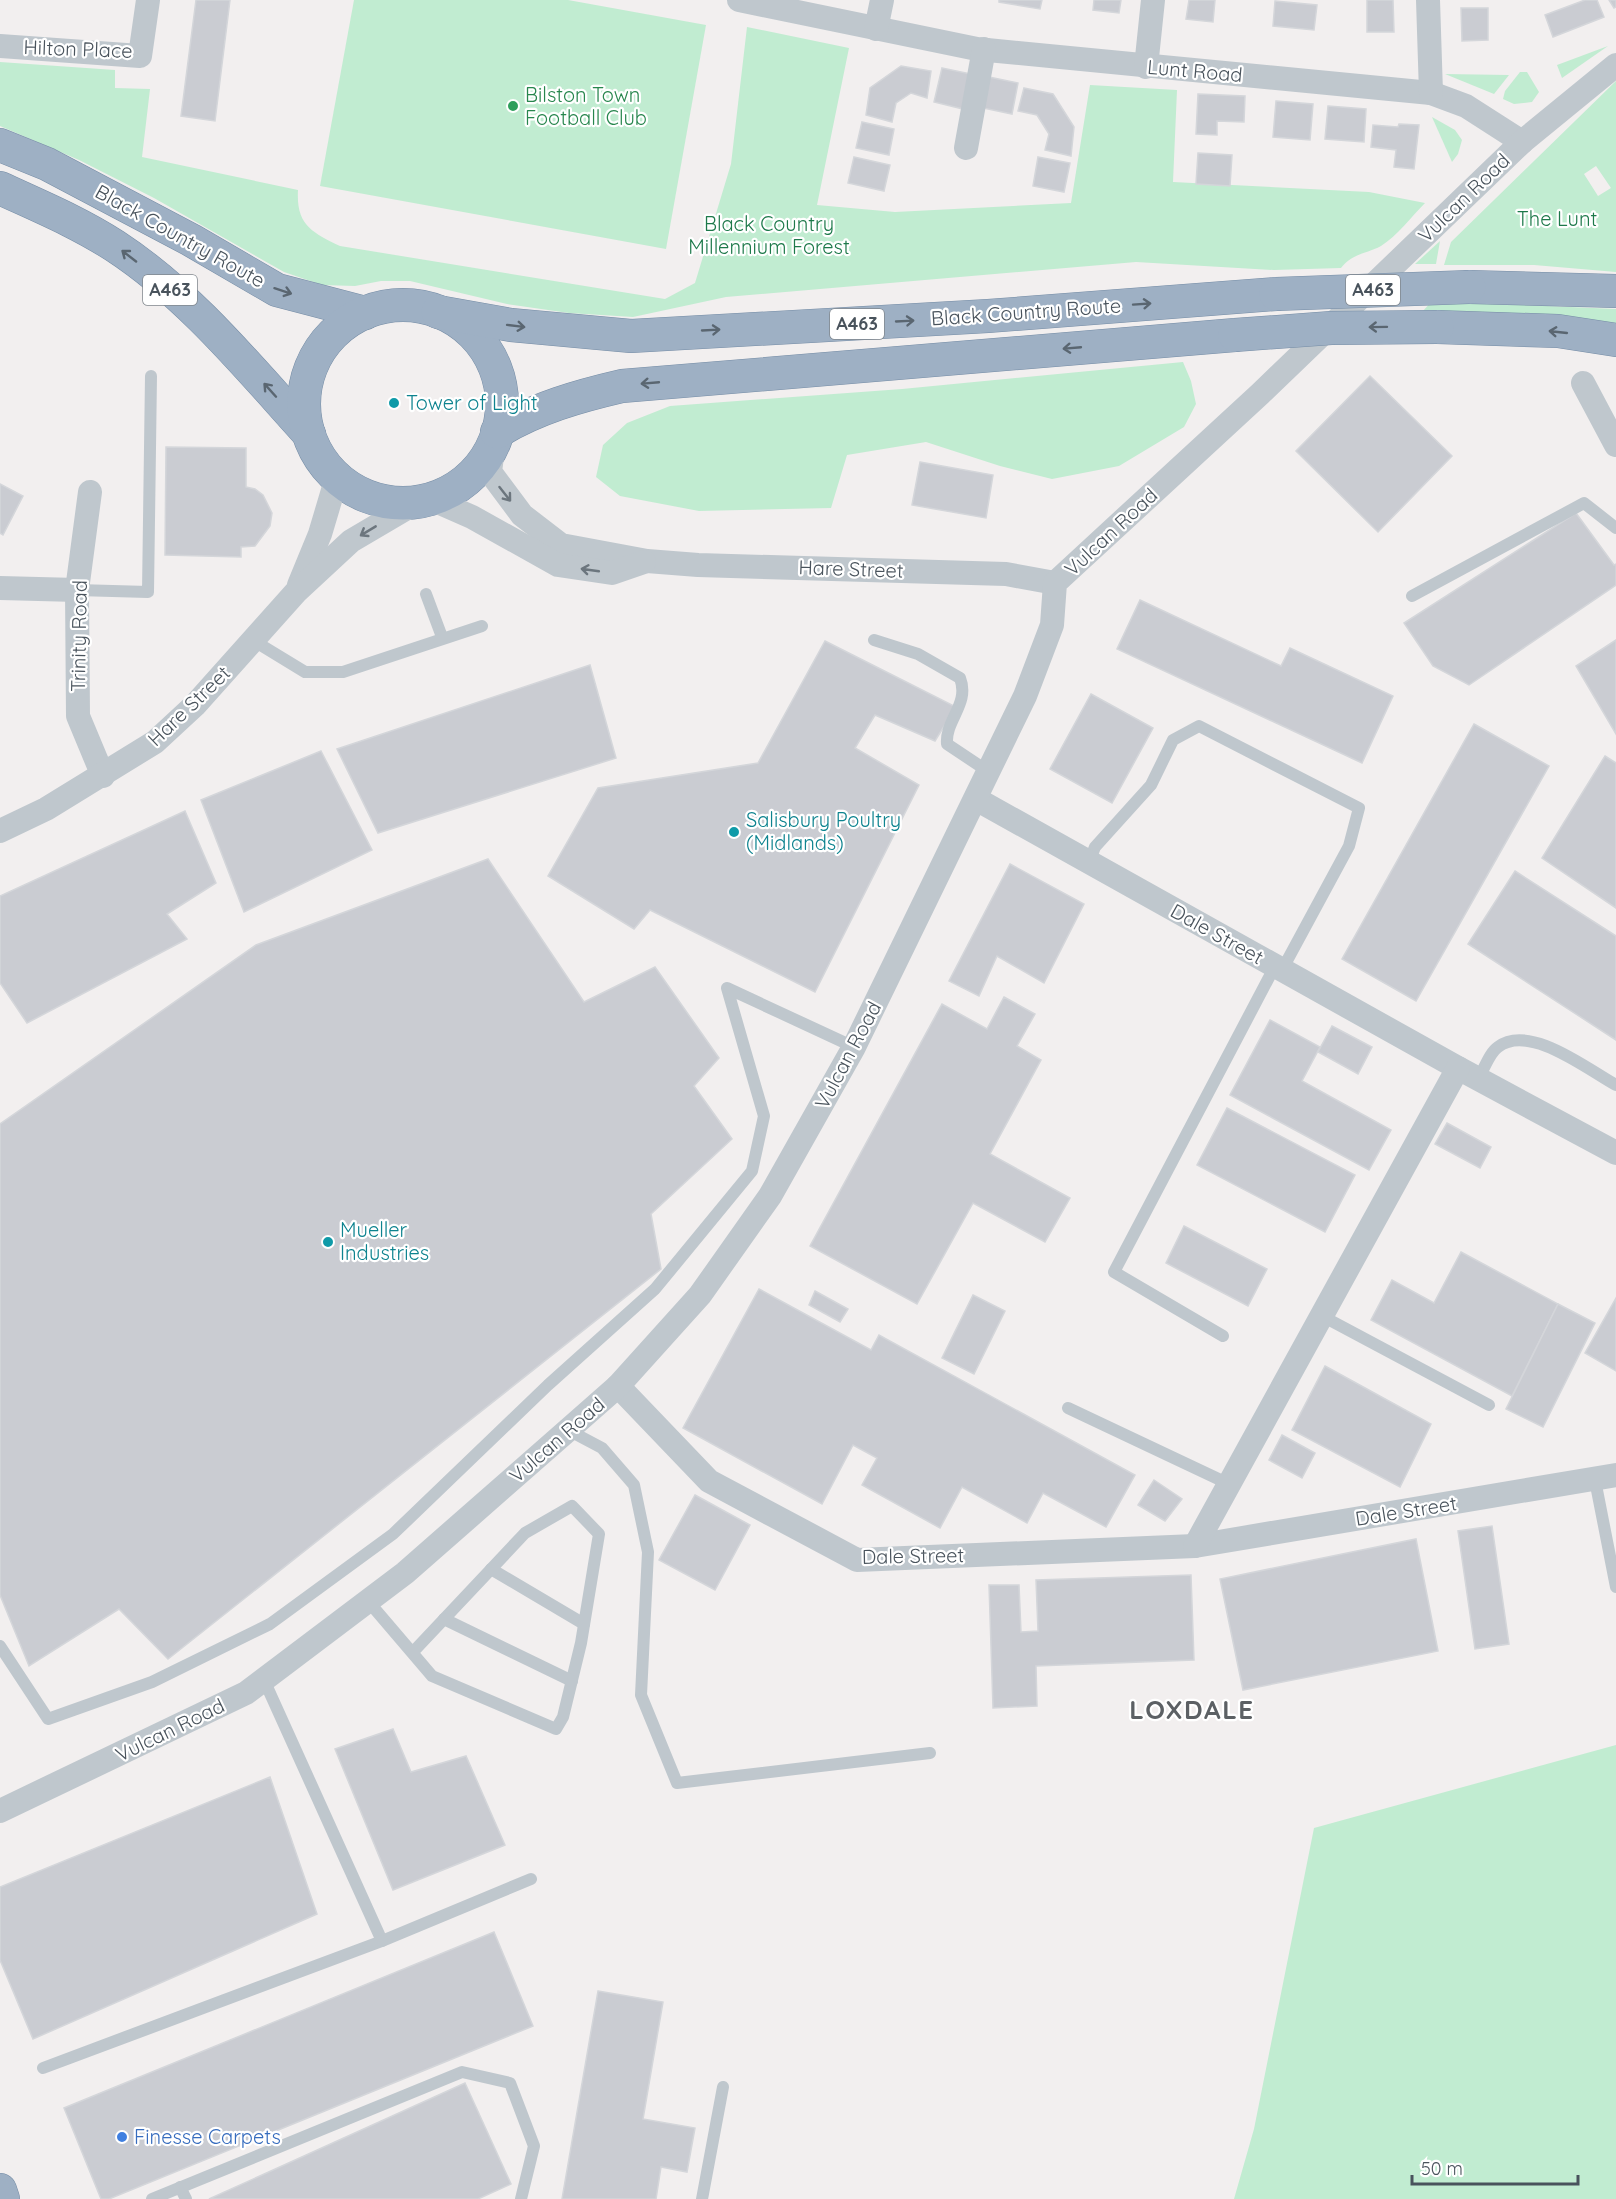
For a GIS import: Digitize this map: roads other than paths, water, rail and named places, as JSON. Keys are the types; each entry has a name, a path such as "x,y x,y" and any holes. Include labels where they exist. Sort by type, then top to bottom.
{"highway":[{"name":"Black Country Route","path":"0,145 47,164 191,240 277,290 365,313"},
{"name":"Black Country Route","path":"0,188 75,222 116,247 152,274 220,335 309,434"},
{"name":"Black Country Route","path":"438,312 511,325 631,336 988,316 1276,294 1469,287 1616,291"},
{"path":"401,305 438,312 469,331 491,360 501,395 496,436 483,462 455,488 425,500 391,502 371,497 337,477 320,457 309,434 304,403 313,362 330,336 365,313 401,305"},
{"name":"Black Country Route","path":"496,436 517,420 544,409 622,386 1331,328 1437,327 1558,332 1616,340"},
{"path":"0,2190 3,2199"}],"street":[{"name":"Hilton Place","path":"0,46 140,56 148,0"},
{"name":"Lunt Road","path":"739,0 984,49 1146,67 1431,93 1466,106 1522,142"},
{"path":"876,29 882,0"},
{"path":"1146,67 1153,0"},
{"path":"1428,0 1431,93"},
{"path":"966,148 984,49"},
{"path":"1522,142 1616,65"},
{"name":"Vulcan Road","path":"0,1811 246,1694 405,1573 618,1386 700,1295 770,1196 854,1047 1025,696 1052,625 1055,583 1260,394 1522,142"},
{"path":"1583,383 1616,445"},
{"name":"Hare Street","path":"496,436 490,472 522,515 561,545 647,561 698,565 1006,574 1055,583"},
{"name":"Hare Street","path":"296,592 320,534 337,477"},
{"name":"Trinity Road","path":"90,492 77,590 78,716 103,776"},
{"name":"Hare Street","path":"0,831 103,776 155,742 195,705 296,592 351,541 425,500 472,517 558,565 612,573 647,561"},
{"path":"0,588 77,590"},
{"name":"Dale Street","path":"976,799 1468,1074 1616,1153"},
{"path":"1195,1546 1322,1316 1468,1074"},
{"name":"Dale Street","path":"618,1386 709,1481 857,1560 1195,1546 1606,1478"}],"lane":[{"path":"77,590 148,592 151,376"},
{"path":"1412,597 1584,503 1616,528"},
{"path":"426,594 442,637"},
{"path":"254,641 305,672 343,672 442,637 482,626"},
{"path":"874,640 918,654 960,678 963,698 949,729 947,744 989,772"},
{"path":"1089,862 1095,846 1151,785 1173,740 1199,726 1359,808 1349,846 1278,968 1114,1272 1223,1336"},
{"path":"0,1646 48,1719 152,1682 270,1624 393,1534 548,1385 655,1289 752,1171 764,1116 727,988 854,1047"},
{"path":"1468,1074 1496,1047 1515,1038 1535,1040 1616,1085"},
{"path":"1322,1316 1489,1405"},
{"path":"1068,1408 1229,1484"},
{"path":"568,1430 602,1448 634,1485 648,1551 641,1695 677,1784 930,1754"},
{"path":"1606,1478 1616,1587"},
{"path":"368,1601 432,1676 556,1729 563,1717 572,1681 599,1534 572,1506 525,1533 413,1652"},
{"path":"491,1569 584,1624"},
{"path":"444,1619 572,1681"},
{"path":"264,1680 382,1941"},
{"path":"43,2068 382,1941 531,1880"},
{"path":"152,2199 183,2193 462,2072 510,2083 534,2146 521,2199"},
{"path":"702,2199 723,2087"}],"place":[{"name":"Bilston Town Football Club","path":"513,106"},
{"name":"Tower of Light","path":"394,403"},
{"name":"Salisbury Poultry (Midlands)","path":"734,832"},
{"name":"Mueller Industries","path":"328,1242"},
{"name":"Finesse Carpets","path":"122,2137"}],"district":[{"name":"LOXDALE","path":"1192,1710"}],"park label":[{"name":"The Lunt","path":"1557,219"},
{"name":"Black Country Millennium Forest","path":"769,236"}]}
